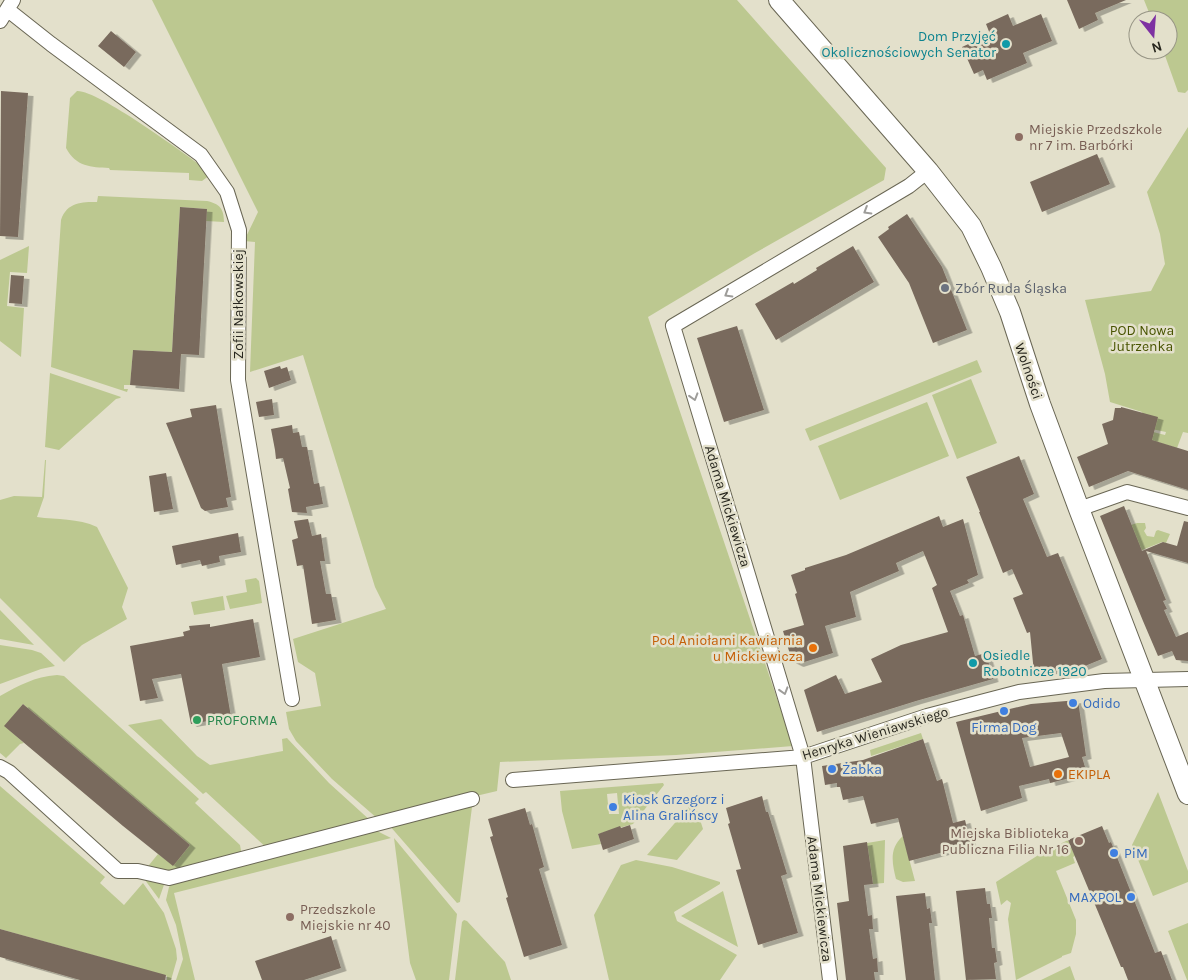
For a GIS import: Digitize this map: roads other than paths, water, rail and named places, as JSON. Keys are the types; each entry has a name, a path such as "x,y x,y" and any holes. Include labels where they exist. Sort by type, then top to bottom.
{"street":[{"name":"Wolności","path":"780,0 928,171 971,226 1010,312 1040,404 1188,794"},
{"name":"Zofii Nałkowskiej","path":"7,10 201,155 227,192 239,230 238,380 292,700"},
{"name":"Adama Mickiewicza","path":"830,980 803,757 673,326 909,186 928,171"},
{"path":"1079,509 1127,492 1188,508"},
{"name":"Henryka Wieniawskiego","path":"513,780 803,757 927,716 1018,692 1104,681 1188,679"},
{"path":"0,767 16,779 118,871 138,871 169,878 472,799"}],"place":[{"name":"Dom Przyjęć Okolicznościowych Senator","path":"1006,44"},
{"name":"Miejskie Przedszkole nr 7 im. Barbórki","path":"1019,137"},
{"name":"Zbór Ruda Śląska","path":"945,288"},
{"name":"Pod Aniołami Kawiarnia u Mickiewicza","path":"813,648"},
{"name":"Osiedle Robotnicze 1920","path":"973,663"},
{"name":"Odido","path":"1073,703"},
{"name":"Firma Dog","path":"1004,711"},
{"name":"PROFORMA","path":"197,720"},
{"name":"Żabka","path":"832,769"},
{"name":"EKIPLA","path":"1058,774"},
{"name":"Kiosk Grzegorz i Alina Gralińscy","path":"613,807"},
{"name":"Miejska Biblioteka Publiczna Filia Nr 16","path":"1079,841"},
{"name":"PiM","path":"1114,853"},
{"name":"MAXPOL","path":"1131,897"},
{"name":"Przedszkole Miejskie nr 40","path":"290,917"}],"park label":[{"name":"POD Nowa Jutrzenka","path":"1142,338"}]}
